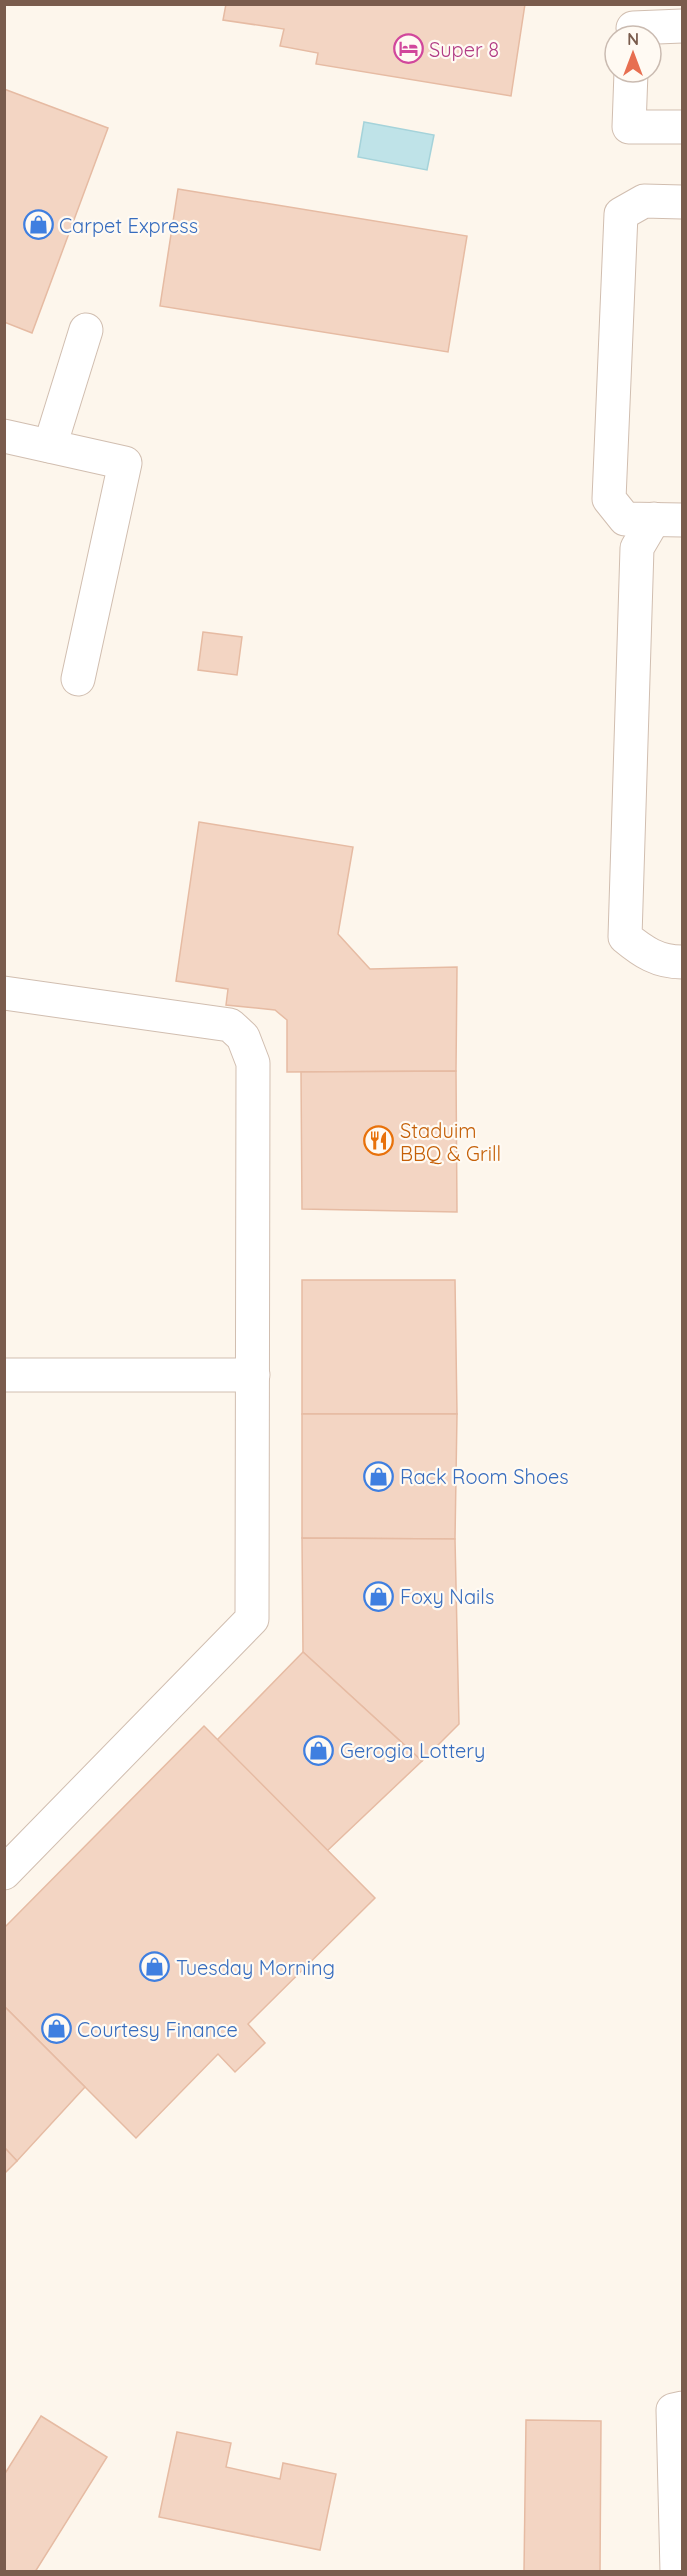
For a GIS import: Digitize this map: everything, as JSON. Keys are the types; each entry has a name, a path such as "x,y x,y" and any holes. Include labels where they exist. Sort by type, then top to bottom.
{"street":[{"path":"633,23 682,26"},
{"path":"631,84 629,127 682,127"},
{"path":"668,519 625,519 609,499 621,214 644,201 682,202"},
{"path":"50,446 86,330"},
{"path":"4,436 125,463 78,679"},
{"path":"668,519 638,548 625,937 646,954 668,962 682,962"},
{"path":"4,993 230,1025 243,1037 253,1063 252,1619 4,1874"},
{"path":"4,1375 253,1375"},
{"path":"677,2571 674,2409 682,2408"}],"water":[{"path":"364,122 434,135 427,170 358,157"}],"building":[{"name":"Super 8","path":"226,4 525,4 511,96 316,64 318,53 280,46 284,29 223,20"},
{"name":"Carpet Express","path":"4,89 108,128 32,333 4,322"},
{"path":"178,189 467,236 448,352 160,306"},
{"path":"203,632 242,637 237,675 198,670"},
{"path":"199,822 353,847 338,934 370,969 457,967 456,1071 287,1072 287,1020 275,1010 226,1005 228,989 176,981"},
{"name":"Staduim BBQ & Grill","path":"456,1071 457,1212 302,1209 301,1072"},
{"path":"302,1280 455,1280 457,1414 302,1414"},
{"name":"Rack Room Shoes","path":"302,1414 457,1414 455,1539 302,1538"},
{"name":"Foxy Nails","path":"302,1538 455,1539 459,1724 422,1761 303,1652"},
{"name":"Gerogia Lottery","path":"303,1652 422,1761 327,1851 217,1740"},
{"name":"Tuesday Morning","path":"204,1726 375,1898 248,2024 265,2043 235,2072 218,2054 136,2138 4,2006 4,1928"},
{"path":"4,2006 85,2087 17,2161 4,2147"},
{"path":"4,2147 17,2161 4,2174"},
{"path":"41,2416 107,2457 35,2572 4,2572 4,2475"},
{"path":"526,2420 601,2421 600,2572 524,2572"},
{"path":"177,2432 231,2443 226,2467 280,2479 283,2463 336,2474 320,2550 159,2517"}],"place":[{"name":"Super 8","path":"408,49"},
{"name":"Carpet Express","path":"38,225"},
{"name":"Staduim BBQ & Grill","path":"379,1141"},
{"name":"Rack Room Shoes","path":"379,1476"},
{"name":"Foxy Nails","path":"379,1596"},
{"name":"Gerogia Lottery","path":"319,1750"},
{"name":"Tuesday Morning","path":"155,1967"},
{"name":"Courtesy Finance","path":"56,2029"}]}
